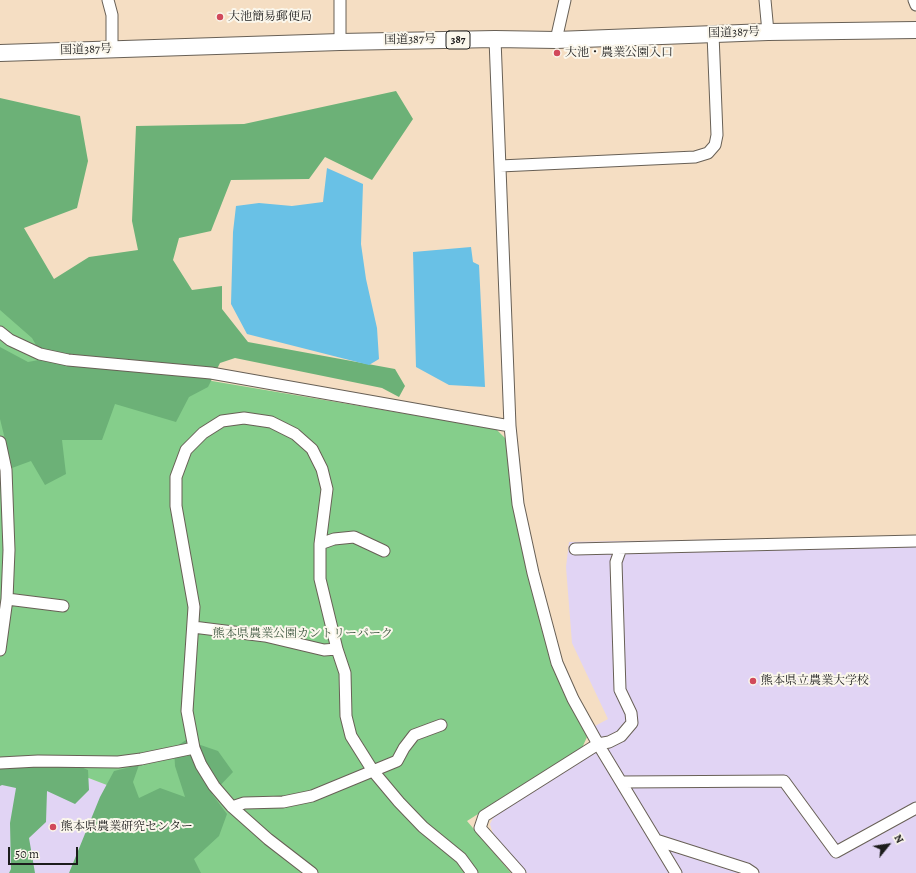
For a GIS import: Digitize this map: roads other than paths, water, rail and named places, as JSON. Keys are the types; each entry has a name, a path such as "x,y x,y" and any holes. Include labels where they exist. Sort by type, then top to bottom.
{"highway":[{"name":"国道387号","path":"0,53 340,42 495,39 556,40 768,32 916,30"}],"street":[{"path":"108,0 112,15 112,49"},
{"path":"340,0 340,42"},
{"path":"556,40 565,0"},
{"path":"765,0 768,32"},
{"path":"914,0 916,5"},
{"path":"500,166 695,157 708,153 715,145 717,135 713,34"},
{"path":"495,39 510,426 518,504 533,573 555,655 573,699 598,744 676,873"},
{"path":"0,332 10,340 40,354 68,360 211,373 510,426"},
{"path":"312,873 268,839 232,807 214,786 201,765 194,748 187,711 194,607 176,506 176,477 186,450 203,433 222,421 244,418 271,422 295,434 312,449 322,469 327,489 320,544 320,579 337,649 345,673 346,716 351,736 373,771 422,827 461,858 472,873"},
{"path":"0,442 6,470 9,550 7,598 0,650"},
{"path":"320,544 334,539 354,537 384,551"},
{"path":"575,549 916,542"},
{"path":"520,873 480,828 484,816 598,744 609,742 621,736 632,723 632,713 620,690 616,562 621,548"},
{"path":"7,598 63,606"},
{"path":"193,627 265,636 324,650 337,649"},
{"path":"232,807 244,803 283,802 312,796 397,761 404,748 414,735 441,724"},
{"path":"0,763 38,761 118,762 141,759 194,748"},
{"path":"622,782 784,781 836,852 916,808"},
{"path":"656,840 747,869 753,873"}],"water":[{"path":"327,168 363,184 361,244 366,279 377,328 379,359 369,365 247,334 231,304 233,232 236,206 259,203 292,206 323,202"},
{"path":"471,247 473,262 479,265 485,387 449,385 416,367 413,252"}],"place":[{"name":"大池簡易郵便局","path":"220,17"},
{"name":"大池・農業公園入口","path":"557,53"},
{"name":"熊本県立農業大学校","path":"753,681"},
{"name":"熊本県農業研究センター","path":"53,827"}],"park label":[{"name":"熊本県農業公園カントリーパーク","path":"303,634"}]}
